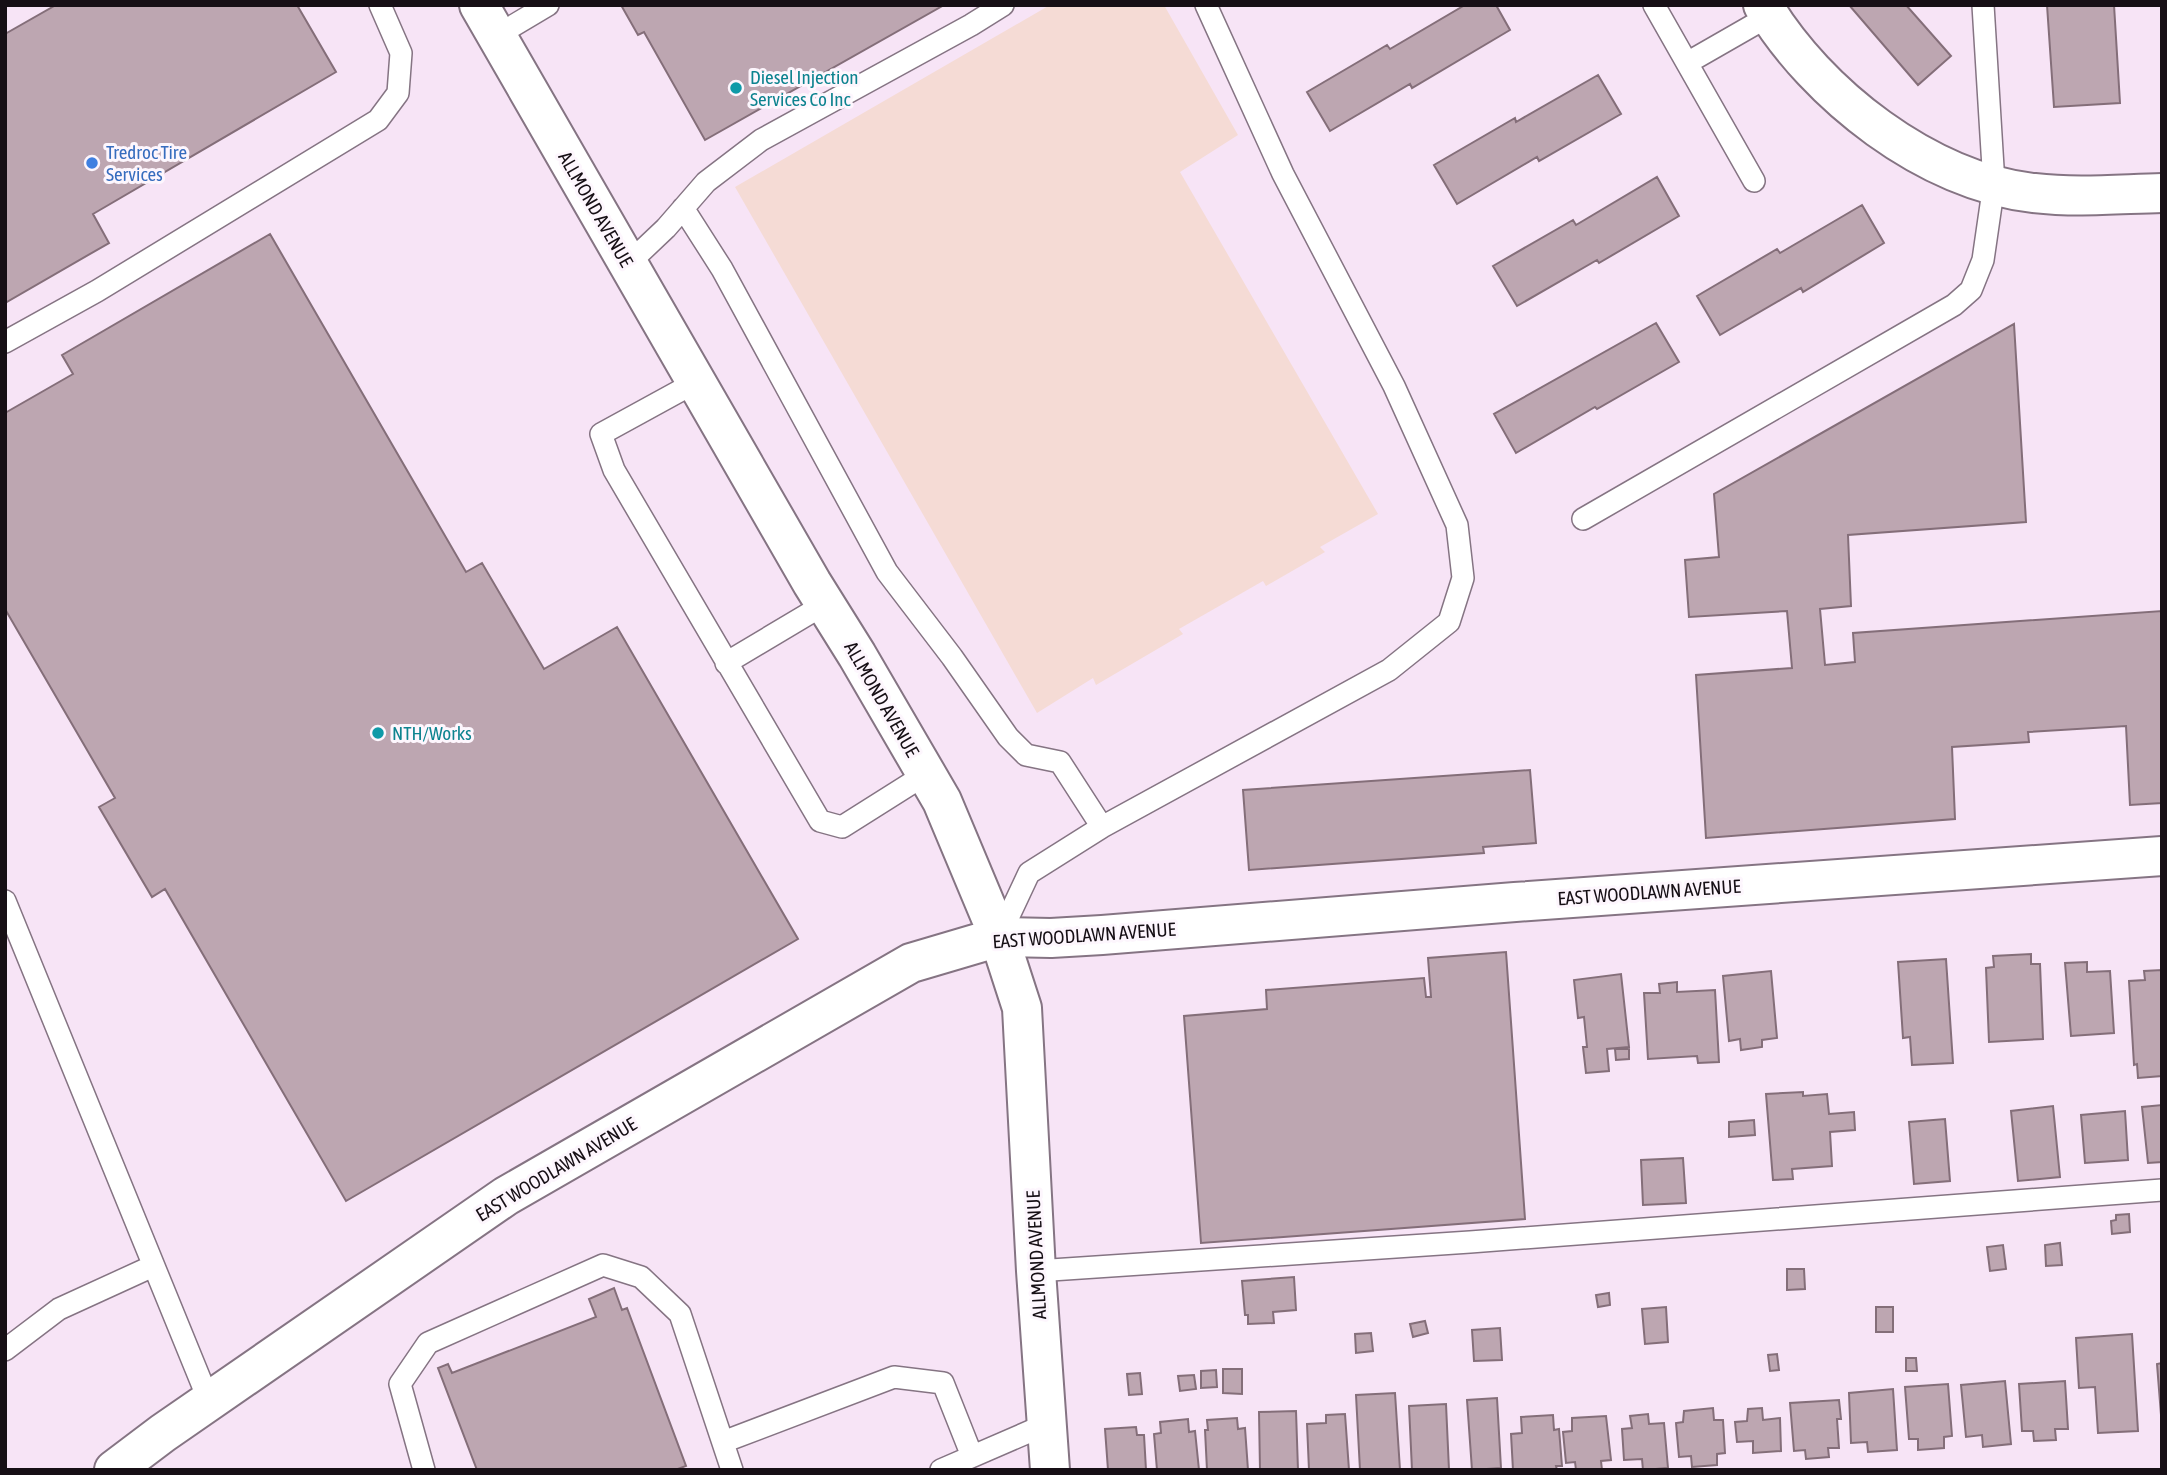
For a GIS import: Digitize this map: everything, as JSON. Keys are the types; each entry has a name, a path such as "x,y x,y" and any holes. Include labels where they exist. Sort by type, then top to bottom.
{"main road":[{"path":"1766,11 1812,69 1841,99 1878,129 1931,161 1994,184 2031,193 2077,196 2162,193"},
{"name":"ALLMOND AVENUE","path":"487,20 942,801 999,937 1022,1008 1050,1470"},
{"name":"EAST WOODLAWN AVENUE","path":"114,1470 209,1401 518,1189 911,963 999,937 1102,935 1529,901 2162,856"}],"lane":[{"path":"5,342 97,291 378,120 398,93 401,53 380,5"},
{"path":"487,20 548,5"},
{"path":"628,264 706,182 761,140 1003,5"},
{"path":"999,937 1029,873 1102,827 1389,670 1449,622 1463,578 1457,525 1446,499 1394,386 1283,174 1206,5"},
{"path":"1654,5 1754,180"},
{"path":"1583,519 1954,305 1971,290 1983,260 1994,184 1983,5"},
{"path":"1687,63 1766,11"},
{"path":"683,208 722,269 887,572 952,657 1007,737 1026,755 1060,762 1102,827"},
{"path":"696,382 601,434 614,470 726,663 820,821 842,827 926,774"},
{"path":"726,663 825,604"},
{"path":"5,901 209,1401"},
{"path":"1036,1271 1470,1242 2162,1190"},
{"path":"424,1470 400,1384 428,1343 603,1265 642,1277 680,1314 732,1470"},
{"path":"5,1350 59,1310 153,1266"},
{"path":"723,1442 894,1377 943,1382 972,1457"},
{"path":"941,1470 1047,1424"}],"shaded area":[{"path":"1050,5 1164,5 1238,135 1180,172 1378,514 1320,547 1325,552 1266,586 1263,581 1179,629 1183,634 1096,685 1093,678 1037,713 735,187"}],"building":[{"name":"Tredroc Tire Services","path":"56,5 297,5 336,72 93,214 109,243 5,303 5,34"},
{"name":"Diesel Injection Services Co Inc","path":"621,5 944,5 705,140 644,32 638,35"},
{"path":"1465,5 1496,5 1510,30 1412,88 1410,84 1330,131 1307,92 1387,45 1390,49"},
{"path":"1849,5 1906,5 1951,56 1918,85"},
{"path":"2047,5 2114,5 2120,103 2054,107"},
{"path":"1598,75 1621,114 1539,161 1537,157 1457,204 1434,165 1515,118 1516,122"},
{"path":"1657,177 1679,216 1599,263 1597,260 1517,306 1493,266 1573,220 1576,225"},
{"path":"1862,205 1884,243 1803,292 1801,288 1720,335 1697,296 1777,249 1780,253"},
{"name":"NTH/Works","path":"270,234 466,572 482,563 544,669 617,627 798,939 346,1201 165,889 152,897 99,807 115,798 5,609 5,413 73,374 62,355"},
{"path":"1656,323 1679,362 1516,453 1494,414"},
{"path":"2014,324 2026,522 1848,535 1851,606 1820,609 1825,665 1855,662 1853,633 2162,611 2162,803 2130,805 2126,726 2028,732 2029,742 1952,747 1955,819 1706,838 1696,675 1792,668 1787,611 1689,617 1685,560 1719,557 1714,494"},
{"path":"1530,770 1536,843 1483,847 1484,853 1249,870 1243,790"},
{"path":"1506,952 1525,1219 1201,1243 1184,1016 1267,1009 1266,990 1424,978 1426,997 1431,997 1428,958"},
{"path":"2031,954 2031,964 2040,964 2043,1039 1989,1042 1986,968 1994,967 1993,956"},
{"path":"1946,959 1953,1063 1912,1065 1910,1037 1903,1038 1898,962"},
{"path":"2087,962 2087,972 2110,971 2114,1033 2071,1036 2065,963"},
{"path":"2162,970 2162,1076 2138,1078 2137,1064 2134,1065 2129,981 2145,980 2144,971"},
{"path":"1771,971 1777,1038 1762,1040 1762,1047 1741,1050 1740,1039 1729,1041 1723,976"},
{"path":"1621,974 1629,1047 1607,1049 1609,1071 1586,1073 1584,1017 1578,1018 1574,980"},
{"path":"1677,982 1677,992 1715,990 1719,1062 1698,1063 1697,1056 1648,1059 1644,993 1660,993 1659,984"},
{"path":"1615,1049 1629,1049 1629,1059 1616,1060"},
{"path":"1803,1092 1803,1096 1827,1094 1829,1114 1854,1112 1855,1130 1830,1132 1832,1166 1792,1169 1793,1179 1773,1180 1766,1094"},
{"path":"2162,1105 2162,1162 2148,1163 2142,1107"},
{"path":"2053,1106 2060,1177 2018,1181 2011,1111"},
{"path":"2125,1111 2128,1160 2085,1163 2081,1115"},
{"path":"1945,1119 1950,1181 1914,1184 1909,1122"},
{"path":"1754,1120 1755,1135 1729,1137 1729,1122"},
{"path":"1683,1158 1686,1203 1643,1205 1641,1160"},
{"path":"2129,1214 2130,1232 2112,1234 2111,1221 2116,1220 2116,1215"},
{"path":"2060,1243 2062,1265 2046,1266 2045,1245"},
{"path":"2003,1245 2006,1269 1990,1271 1987,1247"},
{"path":"1787,1269 1804,1269 1805,1289 1787,1290"},
{"path":"1294,1277 1296,1310 1273,1312 1274,1323 1248,1324 1242,1281"},
{"path":"614,1288 622,1310 627,1308 686,1466 675,1470 477,1470 438,1368 448,1364 452,1373 596,1317 589,1299"},
{"path":"1609,1293 1610,1305 1598,1307 1596,1295"},
{"path":"1666,1307 1668,1342 1645,1344 1642,1309"},
{"path":"1876,1307 1893,1307 1893,1332 1876,1332"},
{"path":"1425,1321 1428,1333 1413,1337 1410,1324"},
{"path":"1500,1328 1502,1360 1474,1361 1472,1330"},
{"path":"1371,1333 1373,1351 1356,1353 1355,1334"},
{"path":"2132,1334 2138,1431 2098,1433 2095,1387 2079,1388 2076,1338"},
{"path":"1777,1354 1779,1370 1770,1371 1768,1355"},
{"path":"1906,1358 1916,1358 1917,1371 1906,1371"},
{"path":"2162,1363 2162,1415 2161,1415 2157,1364"},
{"path":"1223,1369 1242,1369 1242,1394 1223,1393"},
{"path":"1216,1370 1217,1387 1201,1388 1201,1371"},
{"path":"1140,1373 1142,1394 1129,1395 1127,1374"},
{"path":"1194,1375 1196,1389 1180,1391 1178,1376"},
{"path":"2005,1381 2011,1444 1983,1447 1982,1435 1966,1437 1961,1385"},
{"path":"2065,1381 2068,1429 2055,1429 2056,1440 2034,1441 2033,1431 2022,1431 2019,1384"},
{"path":"1948,1384 1952,1436 1944,1437 1944,1448 1918,1450 1918,1439 1909,1439 1905,1387"},
{"path":"1893,1389 1897,1450 1868,1452 1867,1442 1851,1443 1849,1393"},
{"path":"1395,1393 1400,1470 1360,1470 1356,1395"},
{"path":"1497,1398 1501,1468 1472,1470 1467,1400"},
{"path":"1839,1400 1839,1448 1828,1448 1829,1457 1806,1459 1805,1450 1794,1451 1790,1403"},
{"path":"1446,1404 1449,1470 1412,1470 1409,1406"},
{"path":"1713,1408 1714,1420 1723,1420 1725,1453 1717,1454 1717,1465 1692,1467 1691,1456 1679,1457 1676,1423 1683,1422 1684,1411"},
{"path":"1762,1408 1763,1420 1780,1418 1781,1451 1753,1453 1753,1441 1737,1442 1735,1422 1747,1421 1748,1409"},
{"path":"1296,1411 1298,1470 1260,1470 1259,1412"},
{"path":"1345,1414 1349,1470 1309,1470 1307,1424 1326,1423 1326,1415"},
{"path":"1648,1414 1649,1424 1664,1423 1668,1468 1643,1470 1642,1459 1624,1460 1622,1429 1632,1428 1630,1416"},
{"path":"1553,1415 1554,1430 1559,1429 1562,1466 1556,1466 1557,1470 1513,1470 1511,1434 1522,1433 1521,1417"},
{"path":"1606,1416 1611,1460 1601,1461 1602,1470 1576,1470 1575,1462 1566,1463 1563,1432 1572,1431 1572,1418"},
{"path":"1237,1418 1238,1429 1245,1428 1248,1470 1207,1470 1207,1420"},
{"path":"1188,1419 1189,1432 1195,1431 1199,1470 1157,1470 1154,1434 1161,1433 1160,1422"},
{"path":"1136,1427 1137,1435 1144,1435 1146,1470 1108,1470 1105,1429"}],"place":[{"name":"Diesel Injection Services Co Inc","path":"736,88"},
{"name":"Tredroc Tire Services","path":"92,163"},
{"name":"NTH/Works","path":"378,733"}]}
